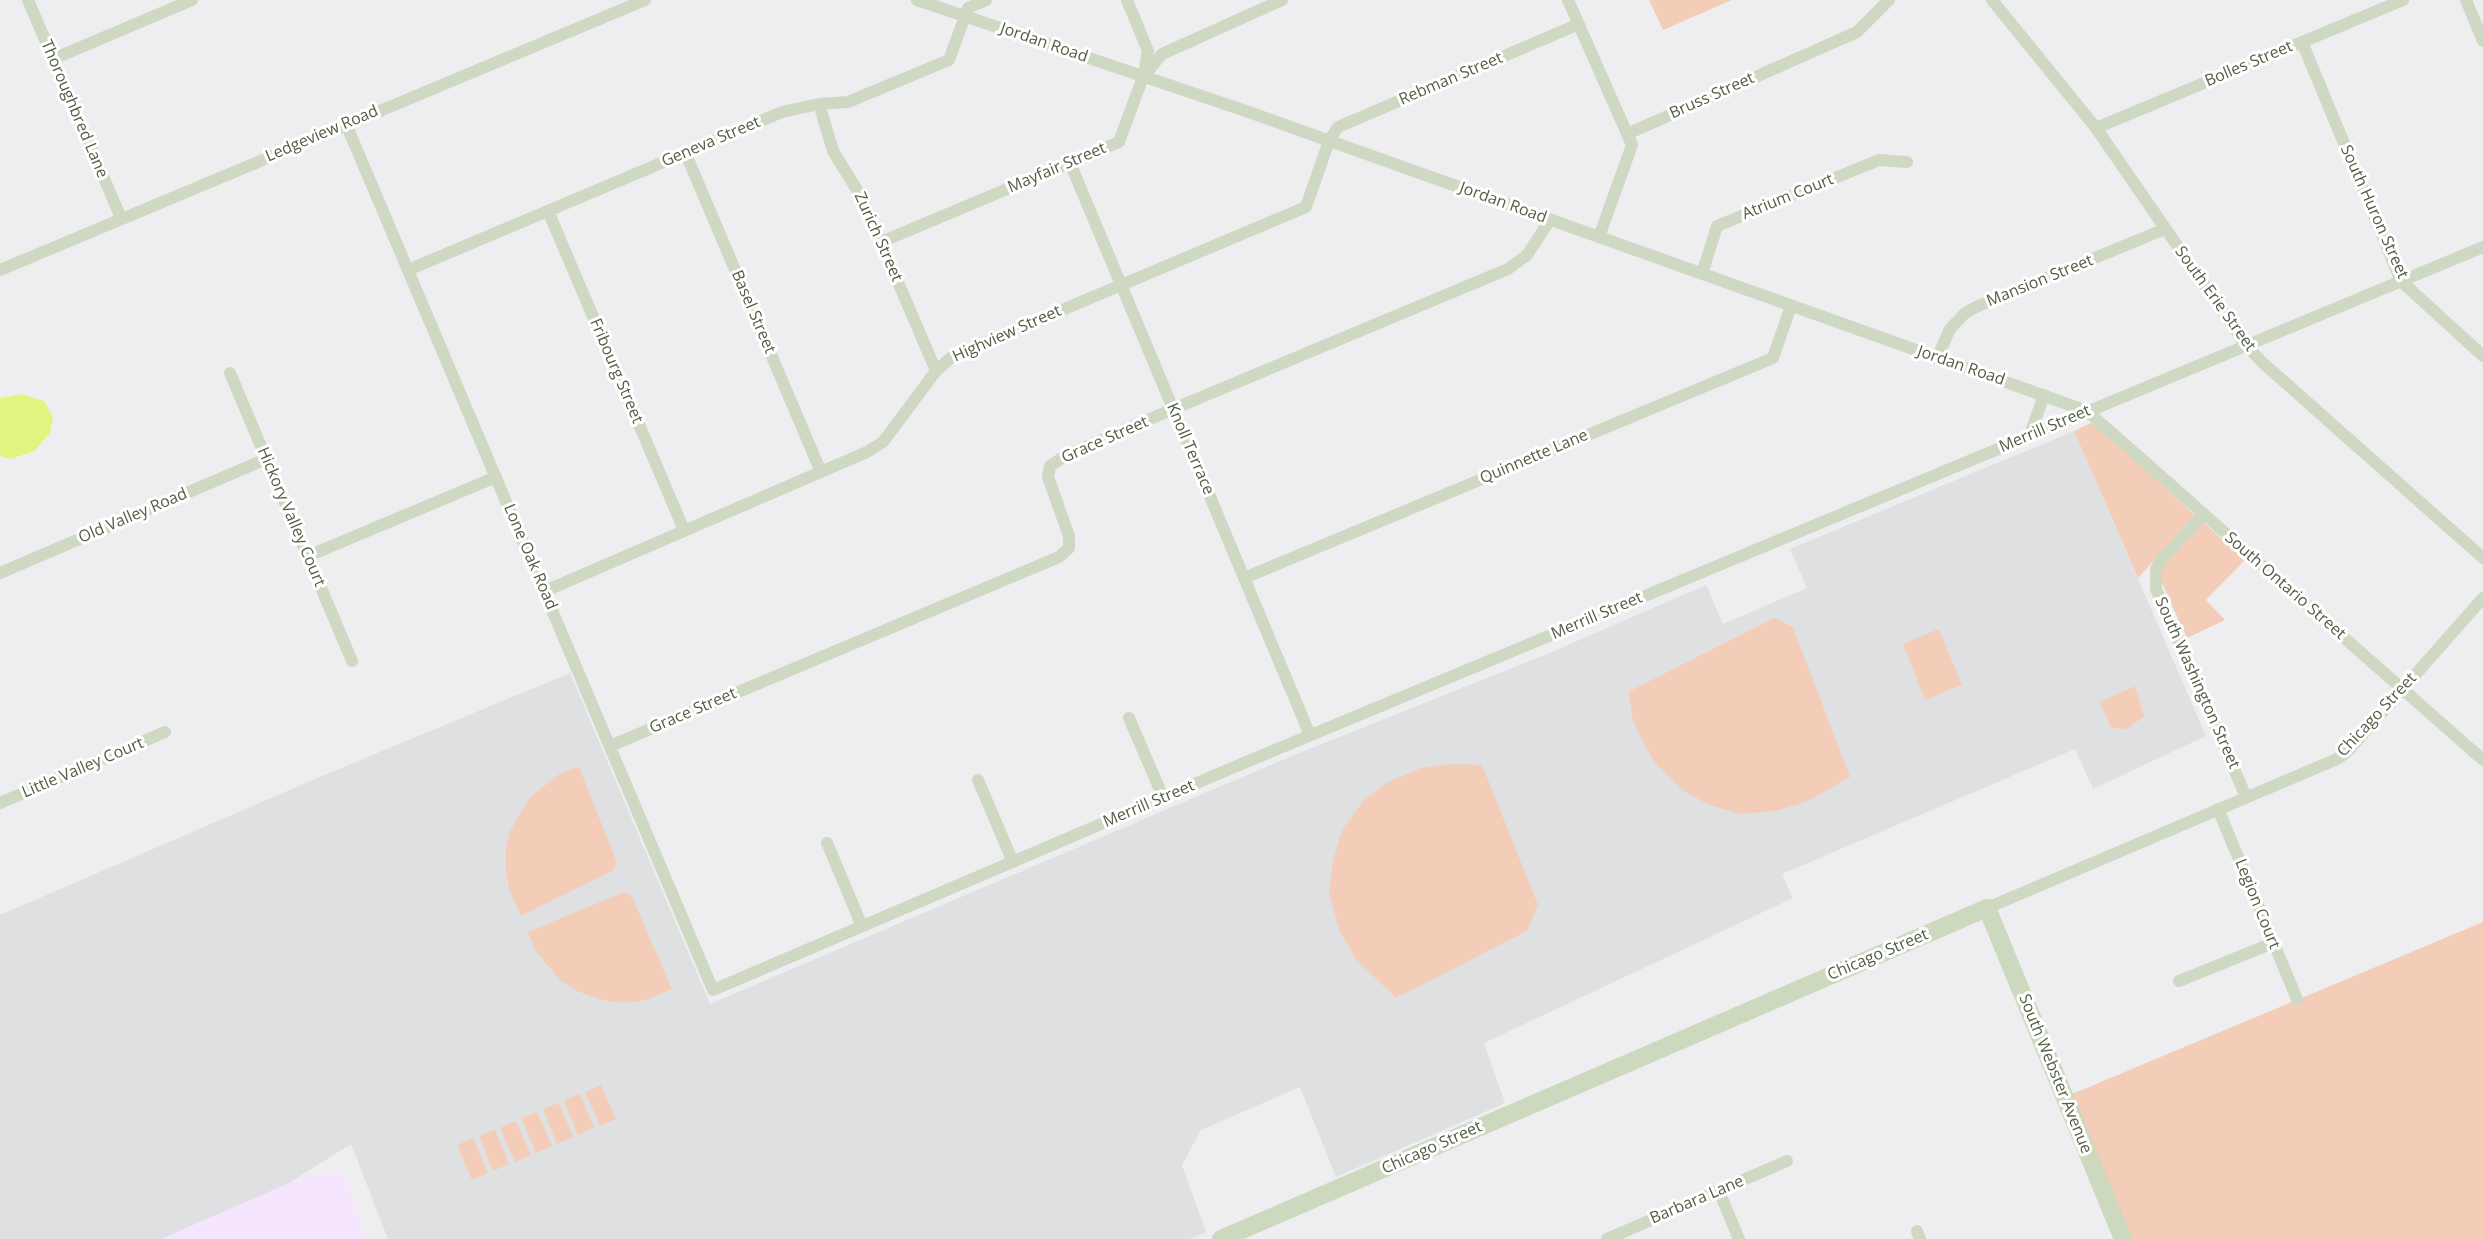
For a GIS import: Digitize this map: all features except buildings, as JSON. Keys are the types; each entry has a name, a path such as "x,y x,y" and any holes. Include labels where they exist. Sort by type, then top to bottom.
{"street":[{"name":"Thoroughbred Lane","path":"28,0 121,218"},
{"path":"53,59 192,0"},
{"name":"Ledgeview Road","path":"0,270 645,0"},
{"name":"Jordan Road","path":"917,0 1329,141 2087,411"},
{"path":"964,16 968,8 986,0"},
{"path":"1127,0 1148,51 1143,76"},
{"path":"1568,0 1632,145 1599,237"},
{"name":"Bruss Street","path":"1627,134 1857,32 1889,0"},
{"name":"Bolles Street","path":"2096,128 2403,0"},
{"path":"2466,0 2483,41"},
{"name":"Mayfair Street","path":"881,242 1119,142 1143,76 1162,54 1277,1"},
{"name":"South Erie Street","path":"1995,1 2096,128 2246,345 2262,362 2483,558"},
{"name":"Geneva Street","path":"408,270 782,112 819,104 848,102 949,60 964,16"},
{"name":"Rebman Street","path":"1329,141 1338,127 1579,24"},
{"name":"South Huron Street","path":"2302,42 2401,281 2483,356"},
{"name":"Zurich Street","path":"819,104 833,151 862,198 936,371"},
{"name":"Lone Oak Road","path":"346,124 713,990"},
{"name":"Highview Street","path":"544,591 867,452 882,441 936,371 953,356 1306,207 1329,141"},
{"name":"Basel Street","path":"685,152 821,472"},
{"name":"Atrium Court","path":"1702,274 1716,226 1880,160 1907,162"},
{"name":"Knoll Terrace","path":"1070,163 1310,735"},
{"name":"Fribourg Street","path":"548,211 684,530"},
{"name":"Grace Street","path":"610,746 1059,556 1069,548 1069,536 1048,477 1050,466 1065,456 1173,409 1508,269 1527,255 1550,220"},
{"name":"Mansion Street","path":"1937,358 1950,329 1976,307 2165,229"},
{"name":"Merrill Street","path":"713,990 1310,735 2483,247"},
{"name":"Quinnette Lane","path":"1244,578 1773,358 1791,306"},
{"name":"Hickory Valley Court","path":"230,373 352,661"},
{"path":"2030,435 2044,395"},
{"name":"South Ontario Street","path":"2087,411 2483,760"},
{"name":"Old Valley Road","path":"0,573 266,459"},
{"path":"308,556 496,477"},
{"name":"South Washington Street","path":"2204,514 2160,561 2156,570 2156,589 2246,797"},
{"name":"Chicago Street","path":"1221,1239 2337,759 2483,598"},
{"path":"1129,718 1163,797"},
{"name":"Little Valley Court","path":"0,804 165,732"},
{"path":"978,780 1013,862"},
{"name":"Legion Court","path":"2218,809 2296,999"},
{"path":"827,843 862,926"},
{"name":"South Webster Avenue","path":"1987,908 2123,1239"},
{"path":"2179,981 2273,943"},
{"name":"Barbara Lane","path":"1607,1239 1787,1161"},
{"path":"1719,1191 1739,1239"}],"shaded area":[{"path":"1649,0 1732,0 1663,30"},
{"path":"21,394 44,401 53,417 50,433 34,451 11,459 0,456 0,398"},
{"path":"2093,422 2195,515 2138,578 2074,431"},
{"path":"2074,431 2206,736 2093,789 2075,749 1782,874 1793,898 1484,1043 1505,1103 1336,1177 1300,1087 1201,1130 1182,1165 1206,1232 1191,1239 388,1239 351,1144 289,1183 161,1239 0,1239 0,915 322,776 570,673 710,1004 1294,755 1547,654 1706,585 1723,624 1807,588 1790,549"},
{"path":"2203,522 2245,560 2206,600 2225,620 2187,638 2157,572"},
{"path":"1774,618 1793,627 1850,777 1806,802 1775,811 1740,814 1707,804 1683,790 1656,764 1633,720 1628,692"},
{"path":"1939,629 1962,685 1925,700 1903,644"},
{"path":"2135,686 2144,716 2127,729 2111,728 2100,702"},
{"path":"1450,764 1482,765 1538,905 1527,931 1396,998 1355,958 1339,929 1329,893 1333,861 1342,830 1364,800 1386,783 1421,768"},
{"path":"579,767 617,863 612,871 521,916 510,892 506,871 506,849 510,831 530,797 561,773"},
{"path":"624,892 632,897 672,989 646,1000 624,1003 602,1000 577,991 560,980 536,951 528,932"},
{"path":"2483,922 2483,1239 2123,1239 2065,1097"},
{"path":"601,1085 616,1119 600,1126 585,1092"},
{"path":"580,1094 594,1128 578,1135 564,1100"},
{"path":"559,1103 573,1137 557,1144 543,1109"},
{"path":"537,1112 552,1146 536,1153 521,1118"},
{"path":"516,1121 531,1155 515,1162 500,1128"},
{"path":"495,1130 509,1164 493,1171 479,1136"},
{"path":"473,1138 488,1173 472,1180 457,1145"},
{"path":"338,1171 345,1179 365,1239 161,1239 289,1183"}]}
